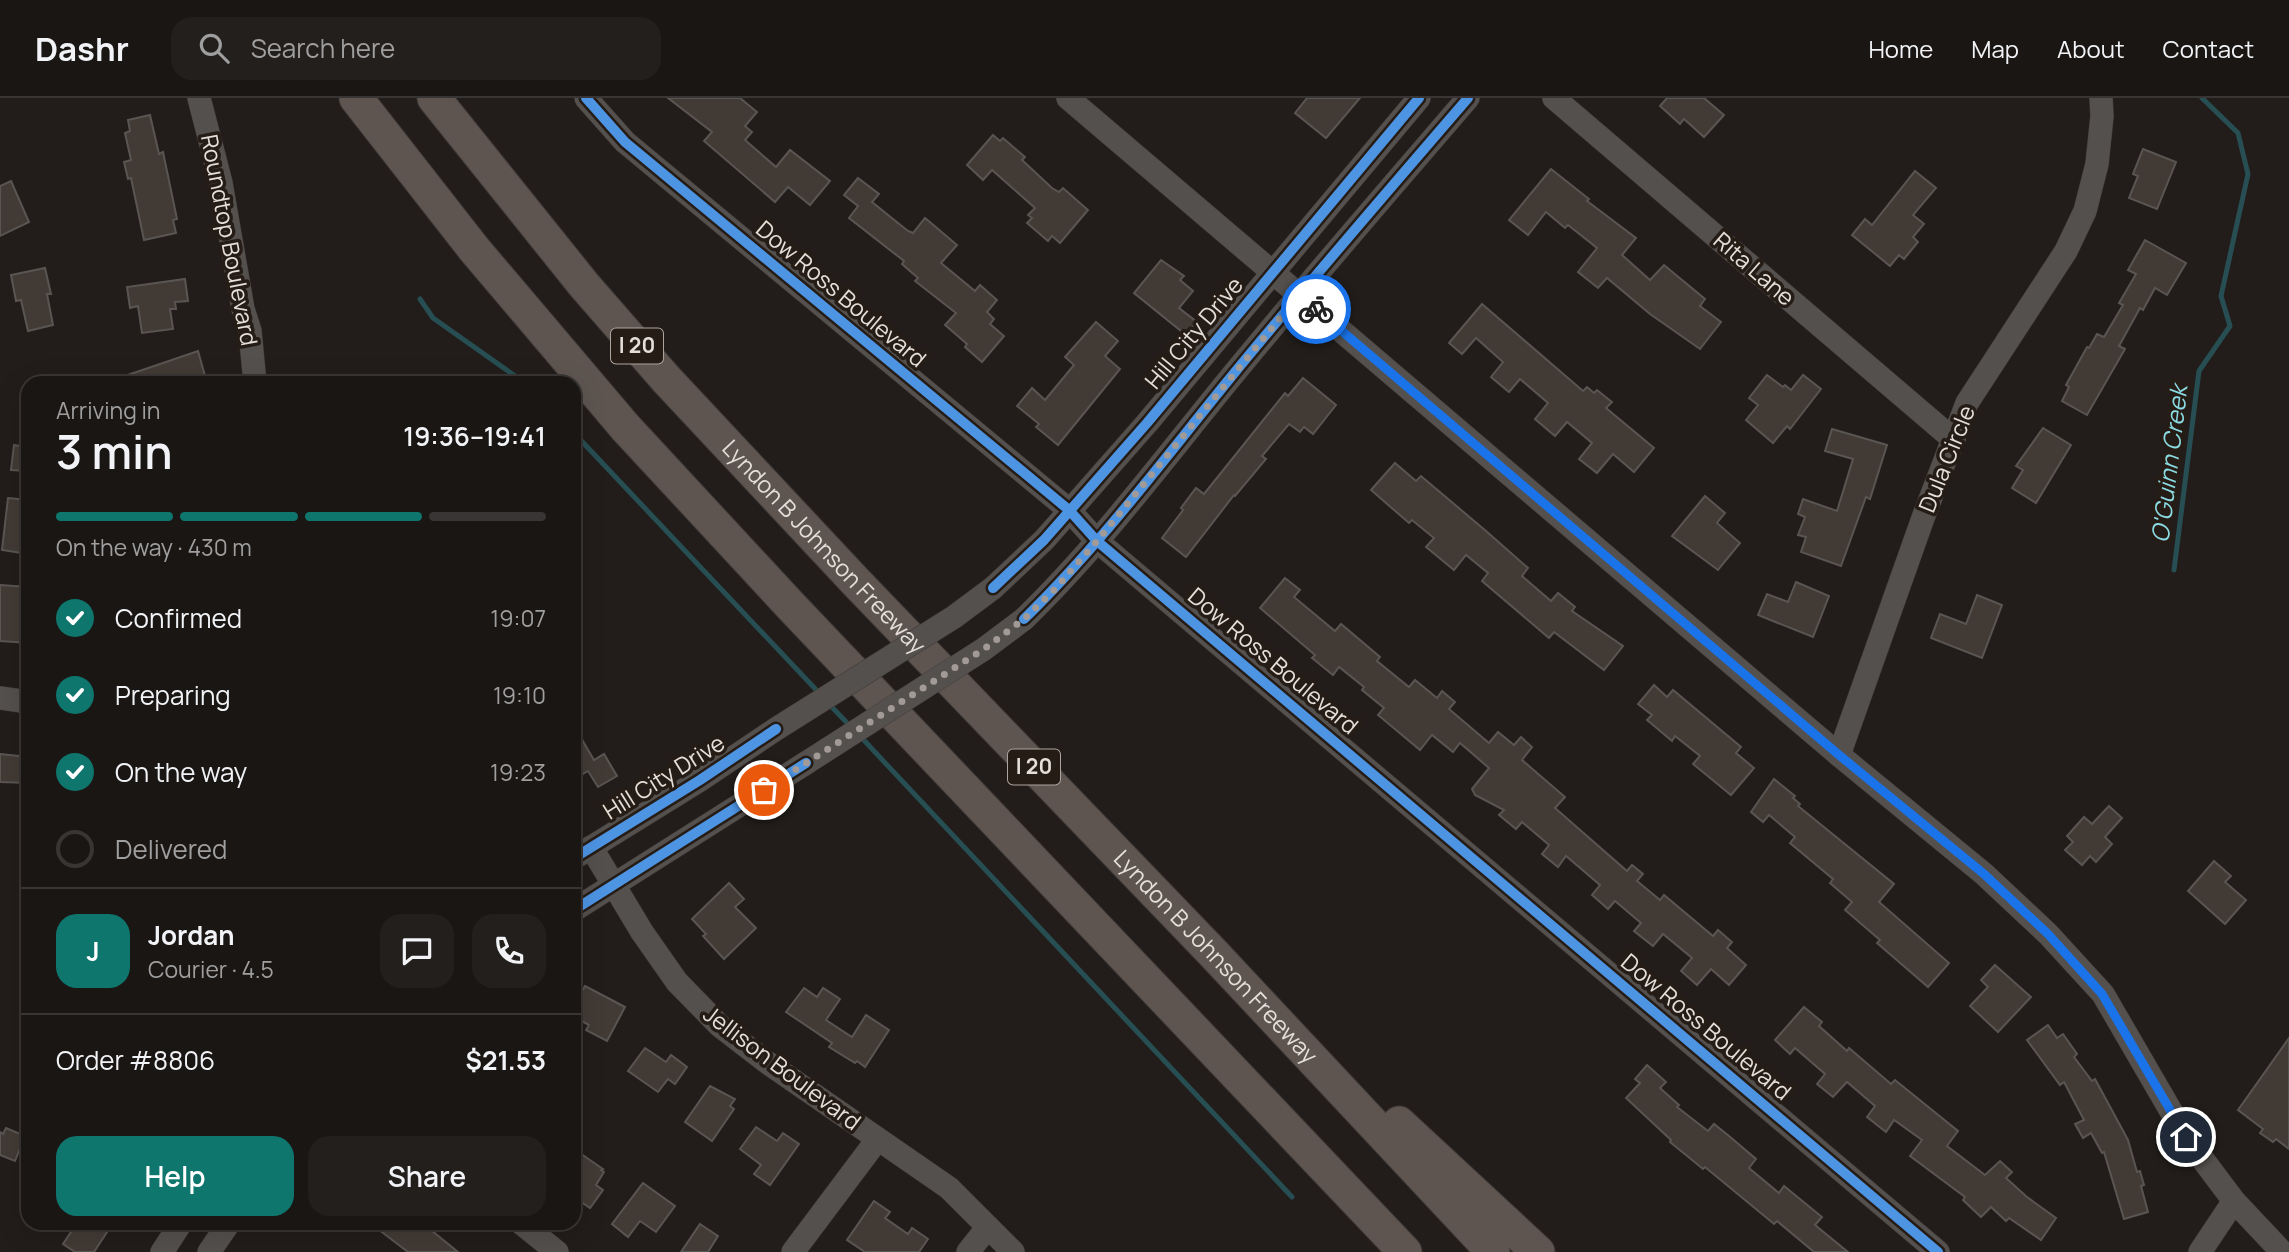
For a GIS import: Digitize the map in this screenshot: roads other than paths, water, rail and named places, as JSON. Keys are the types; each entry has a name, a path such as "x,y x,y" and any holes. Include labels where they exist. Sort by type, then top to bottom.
{"highway":[{"name":"I 20","path":"356,98 474,249 625,427 789,604 1405,1252"},
{"name":"Lyndon B Johnson Freeway","path":"435,98 583,285 666,379 855,581 1213,953 1493,1252"},
{"path":"1213,953 1538,1252"},
{"path":"1200,1036 1374,1252"}],"street":[{"name":"Roundtop Boulevard","path":"200,98 221,183 243,309 250,331 254,376"},
{"name":"Dow Ross Boulevard","path":"586,98 625,142 1069,510 1097,541 1938,1252"},
{"path":"1068,98 1839,755 1984,874 2048,934 2102,994 2186,1137 2234,1201 2282,1252"},
{"name":"Hill City Drive","path":"583,853 954,617 993,588 1044,540 1147,423 1419,98"},
{"path":"581,905 984,649 1024,619 1055,589 1097,541 1299,295 1468,98"},
{"name":"Rita Lane","path":"1554,98 1954,440"},
{"name":"Dula Circle","path":"1839,755 1967,403 2052,275 2084,211 2097,164 2101,98"},
{"path":"0,698 21,701"},
{"name":"Jellison Boulevard","path":"583,853 614,884 642,932 677,982 720,1026 768,1063 949,1188 1013,1252"},
{"path":"795,1251 877,1140"},
{"path":"2200,1252 2234,1201"},
{"path":"968,1252 988,1227"},
{"path":"162,1252 176,1230"},
{"path":"209,1252 224,1230"},
{"path":"530,1230 557,1252"}],"waterway":[{"name":"O'Guinn Creek","path":"2174,570 2199,371 2230,326 2221,296 2248,174 2238,133 2202,98"},
{"path":"420,299 433,318 515,376"},
{"path":"581,440 821,695"},
{"path":"827,702 852,728"},
{"path":"859,735 1292,1197"}]}
